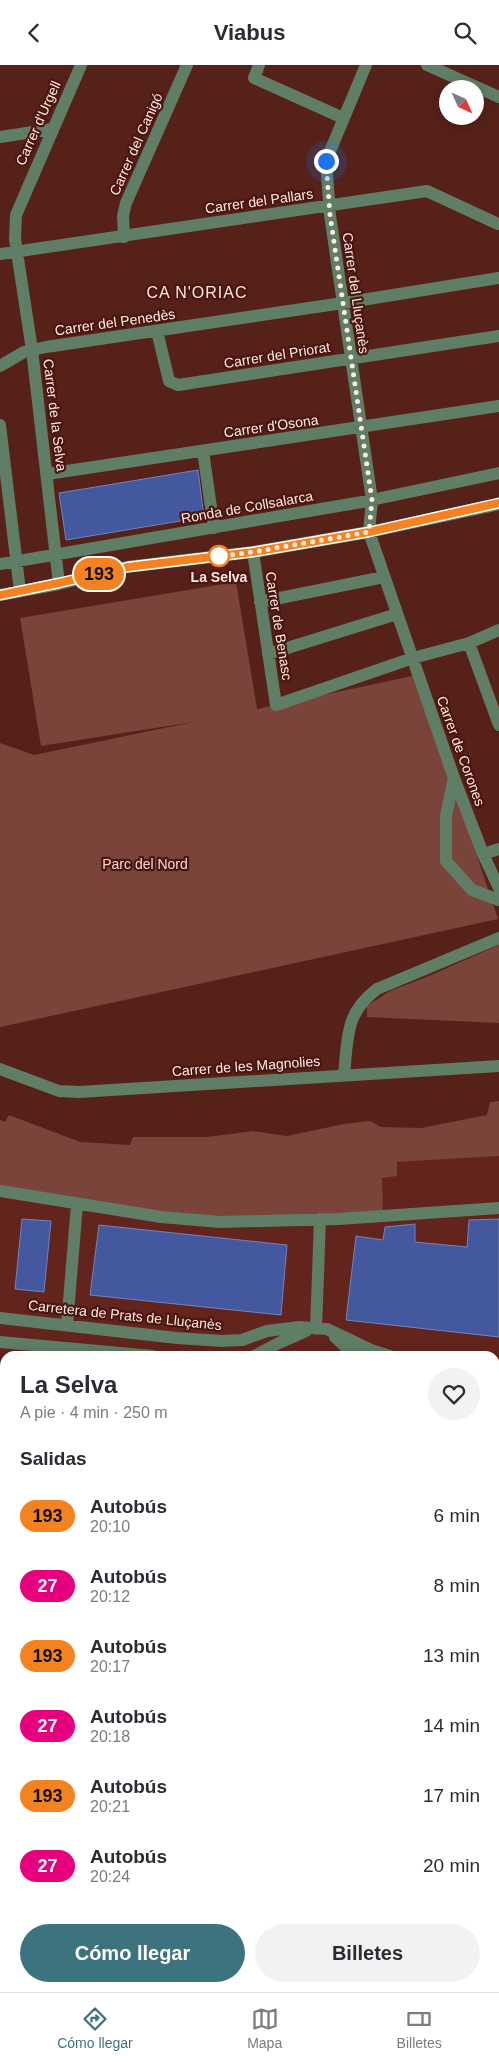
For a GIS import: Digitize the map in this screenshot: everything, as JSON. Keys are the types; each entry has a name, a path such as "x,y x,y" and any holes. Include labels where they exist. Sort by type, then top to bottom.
{"street":[{"name":"Carrer d'Urgell","path":"17,251 15,239 16,215 81,65"},
{"name":"Carrer del Canigó","path":"124,237 123,216 126,203 187,65"},
{"path":"260,65 254,78 343,118"},
{"name":"Carrer del Lluçanès","path":"366,65 326,161 329,206 372,500 369,532"},
{"path":"427,65 499,97"},
{"path":"0,137 52,129"},
{"name":"Carrer del Pallars","path":"0,254 427,191 499,225"},
{"name":"Carrer de la Selva","path":"17,251 32,350 59,583"},
{"name":"Carrer del Penedès","path":"0,366 24,352 32,350 499,278"},
{"name":"Carrer del Priorat","path":"157,331 169,381 178,385 499,337"},
{"name":"Carrer d'Osona","path":"47,473 499,406"},
{"path":"0,425 1,450 20,591"},
{"path":"203,451 214,528"},
{"name":"Ronda de Collsalarca","path":"0,564 372,500 499,473"},
{"path":"0,595 128,567 253,552 369,532 499,503"},
{"name":"Carrer de Corones","path":"369,532 454,778 483,854 499,888"},
{"name":"Carrer de Benasc","path":"253,552 276,705 413,659"},
{"path":"260,602 384,577"},
{"path":"268,654 397,614"},
{"path":"413,659 469,643 499,630"},
{"path":"469,643 499,725"},
{"path":"454,778 446,815 446,861 472,890 499,899"},
{"path":"483,854 499,849"},
{"path":"344,1075 353,1016 366,997 377,989 499,938"},
{"name":"Carrer de les Magnolies","path":"0,1069 45,1087 72,1092 499,1067"},
{"path":"0,1191 161,1217 220,1222 320,1219 499,1207"},
{"path":"67,1325 77,1204"},
{"path":"316,1329 320,1219"},
{"name":"Carretera de Prats de Lluçanès","path":"0,1318 178,1338 222,1341 242,1340 267,1331 299,1327 328,1329 374,1351"},
{"path":"264,1351 298,1334 316,1329 329,1332 350,1351"},
{"path":"340,1341 347,1351"},
{"path":"0,1342 98,1351"}],"shaded area":[{"path":"499,1156 499,1351 0,1351 0,1191 382,1178 397,1162"}],"green space":[{"name":"Parc del Nord","path":"236,582 257,709 417,675 498,919 0,1027 0,743 34,755 193,722 41,746 20,618"},
{"path":"499,945 499,1023 367,1017 367,1006 390,991"},
{"path":"499,1101 499,1156 397,1162 397,1176 382,1178 383,1215 220,1222 0,1191 0,1120 5,1122 9,1115 80,1142 130,1145 133,1137 207,1137 253,1131 287,1136 344,1124 370,1121 381,1127 421,1128 487,1115 490,1102"}],"building":[{"path":"198,470 204,517 66,540 59,493"},
{"path":"22,1219 51,1221 44,1292 15,1289"},
{"path":"499,1219 499,1337 346,1320 356,1236 383,1240 385,1227 415,1224 415,1242 467,1247 469,1220"},
{"path":"99,1225 287,1245 281,1315 90,1295"}],"bus line":[{"name":"193","path":"0,595 128,567 253,552 369,532 499,503"}],"place":[{"name":"La Selva","path":"219,556"}],"district":[{"name":"CA N'ORIAC","path":"197,292"}],"route":[{"path":"219,556 217,557 369,532 372,500 330,215 326,161"}]}
